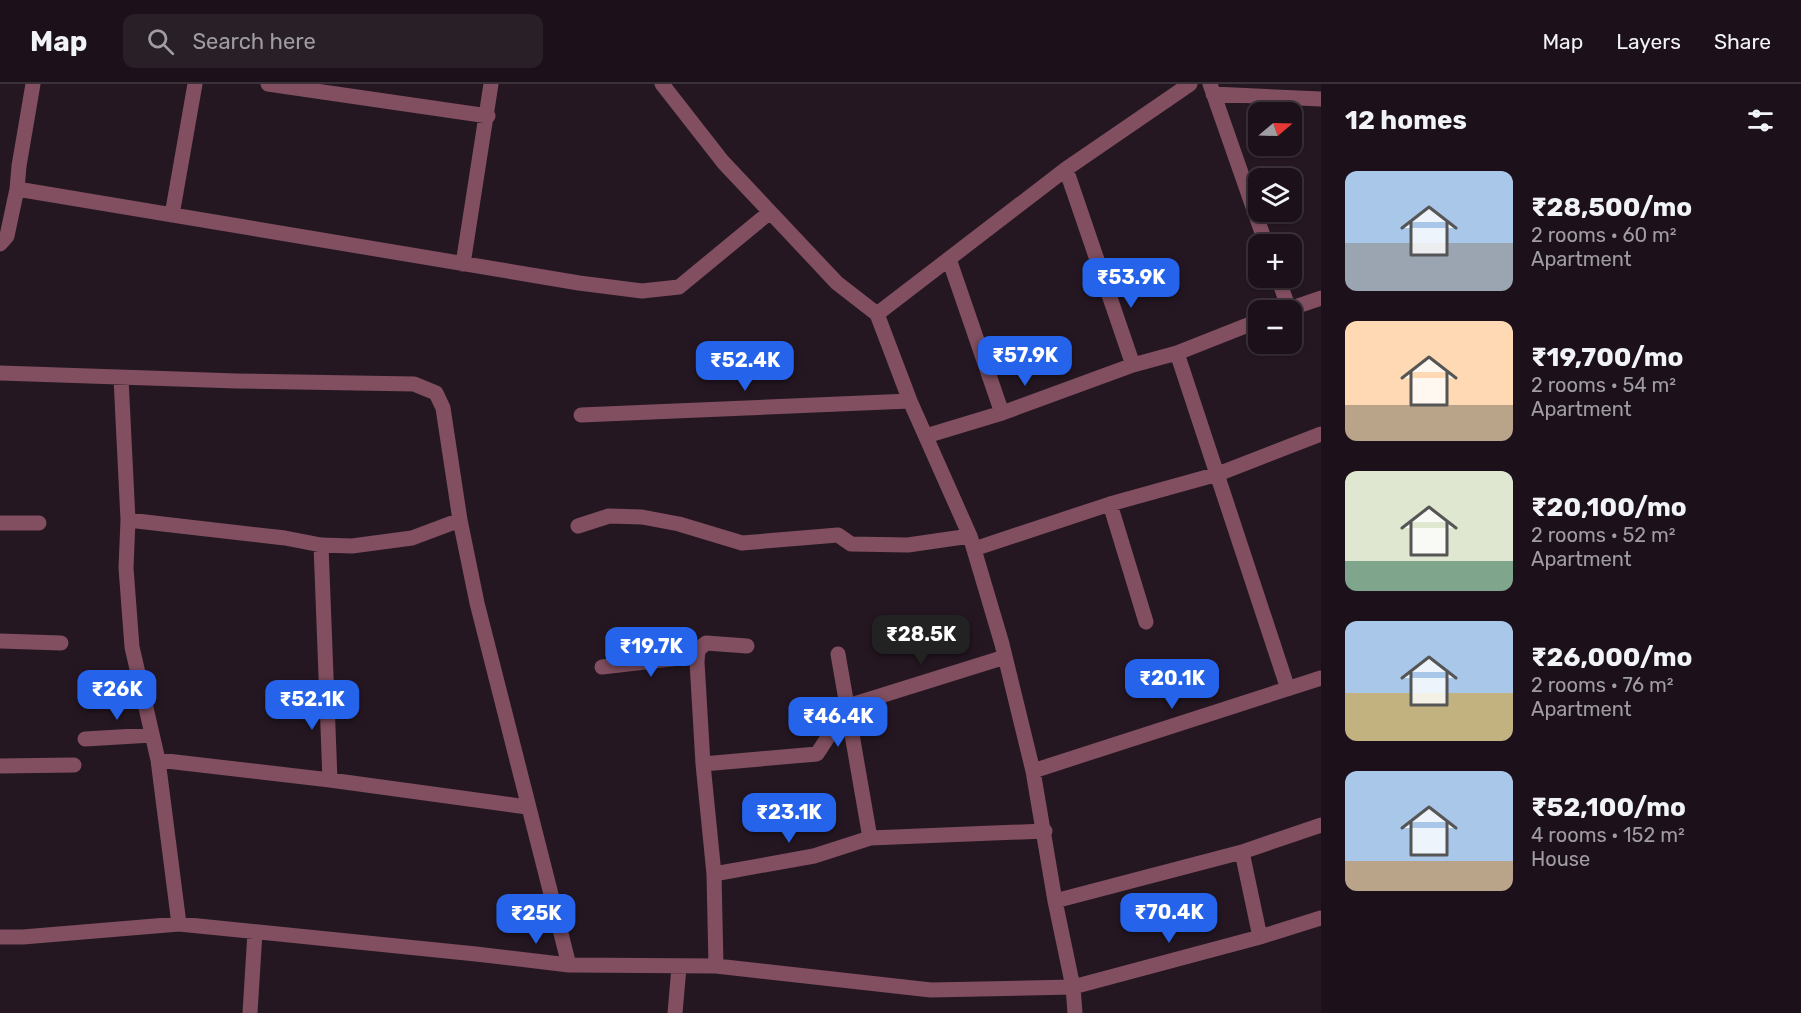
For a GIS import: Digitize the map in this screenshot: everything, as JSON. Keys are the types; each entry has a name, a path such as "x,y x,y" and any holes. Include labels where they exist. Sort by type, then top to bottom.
{"street":[{"path":"0,244 7,236 17,189 33,84"},
{"path":"172,215 195,84"},
{"path":"268,84 488,116"},
{"path":"463,264 488,116 491,84"},
{"path":"662,84 723,162 837,283 877,314 910,401 972,543 1005,657 1045,831 1055,901 1073,987 1075,1013"},
{"path":"877,314 1066,169 1190,84"},
{"path":"1262,234 1211,89 1321,99"},
{"path":"1066,169 1133,365"},
{"path":"17,189 579,283 642,291 679,287 770,212"},
{"path":"949,259 1002,413"},
{"path":"1302,305 1321,298"},
{"path":"926,436 1002,413 1133,365 1177,353 1248,325"},
{"path":"1177,353 1288,689"},
{"path":"0,373 414,384 436,393 443,408 460,520 477,603 569,965"},
{"path":"121,378 128,520 126,568 132,647 158,760 180,924"},
{"path":"581,415 910,401"},
{"path":"578,526 609,516 642,517 679,524 742,543 838,535 851,544 972,543 1218,474 1321,434"},
{"path":"1110,504 1146,622"},
{"path":"128,520 285,538 321,545 352,546 412,537 460,520"},
{"path":"0,523 39,523"},
{"path":"321,545 330,780"},
{"path":"0,641 61,643"},
{"path":"716,966 714,874 703,764 697,656 698,650 706,643 747,646"},
{"path":"838,654 870,838"},
{"path":"602,667 697,656"},
{"path":"703,764 817,754 848,706 1005,657"},
{"path":"1033,771 1321,678"},
{"path":"85,739 152,735"},
{"path":"158,760 330,780 527,807"},
{"path":"0,766 74,765"},
{"path":"1055,901 1242,852 1321,825"},
{"path":"714,874 814,856 870,838 1045,831"},
{"path":"1242,852 1260,937"},
{"path":"0,937 180,924 569,965 716,966 931,990 1073,987 1260,937 1321,918"},
{"path":"250,1013 255,932"},
{"path":"675,1013 679,967"}]}
